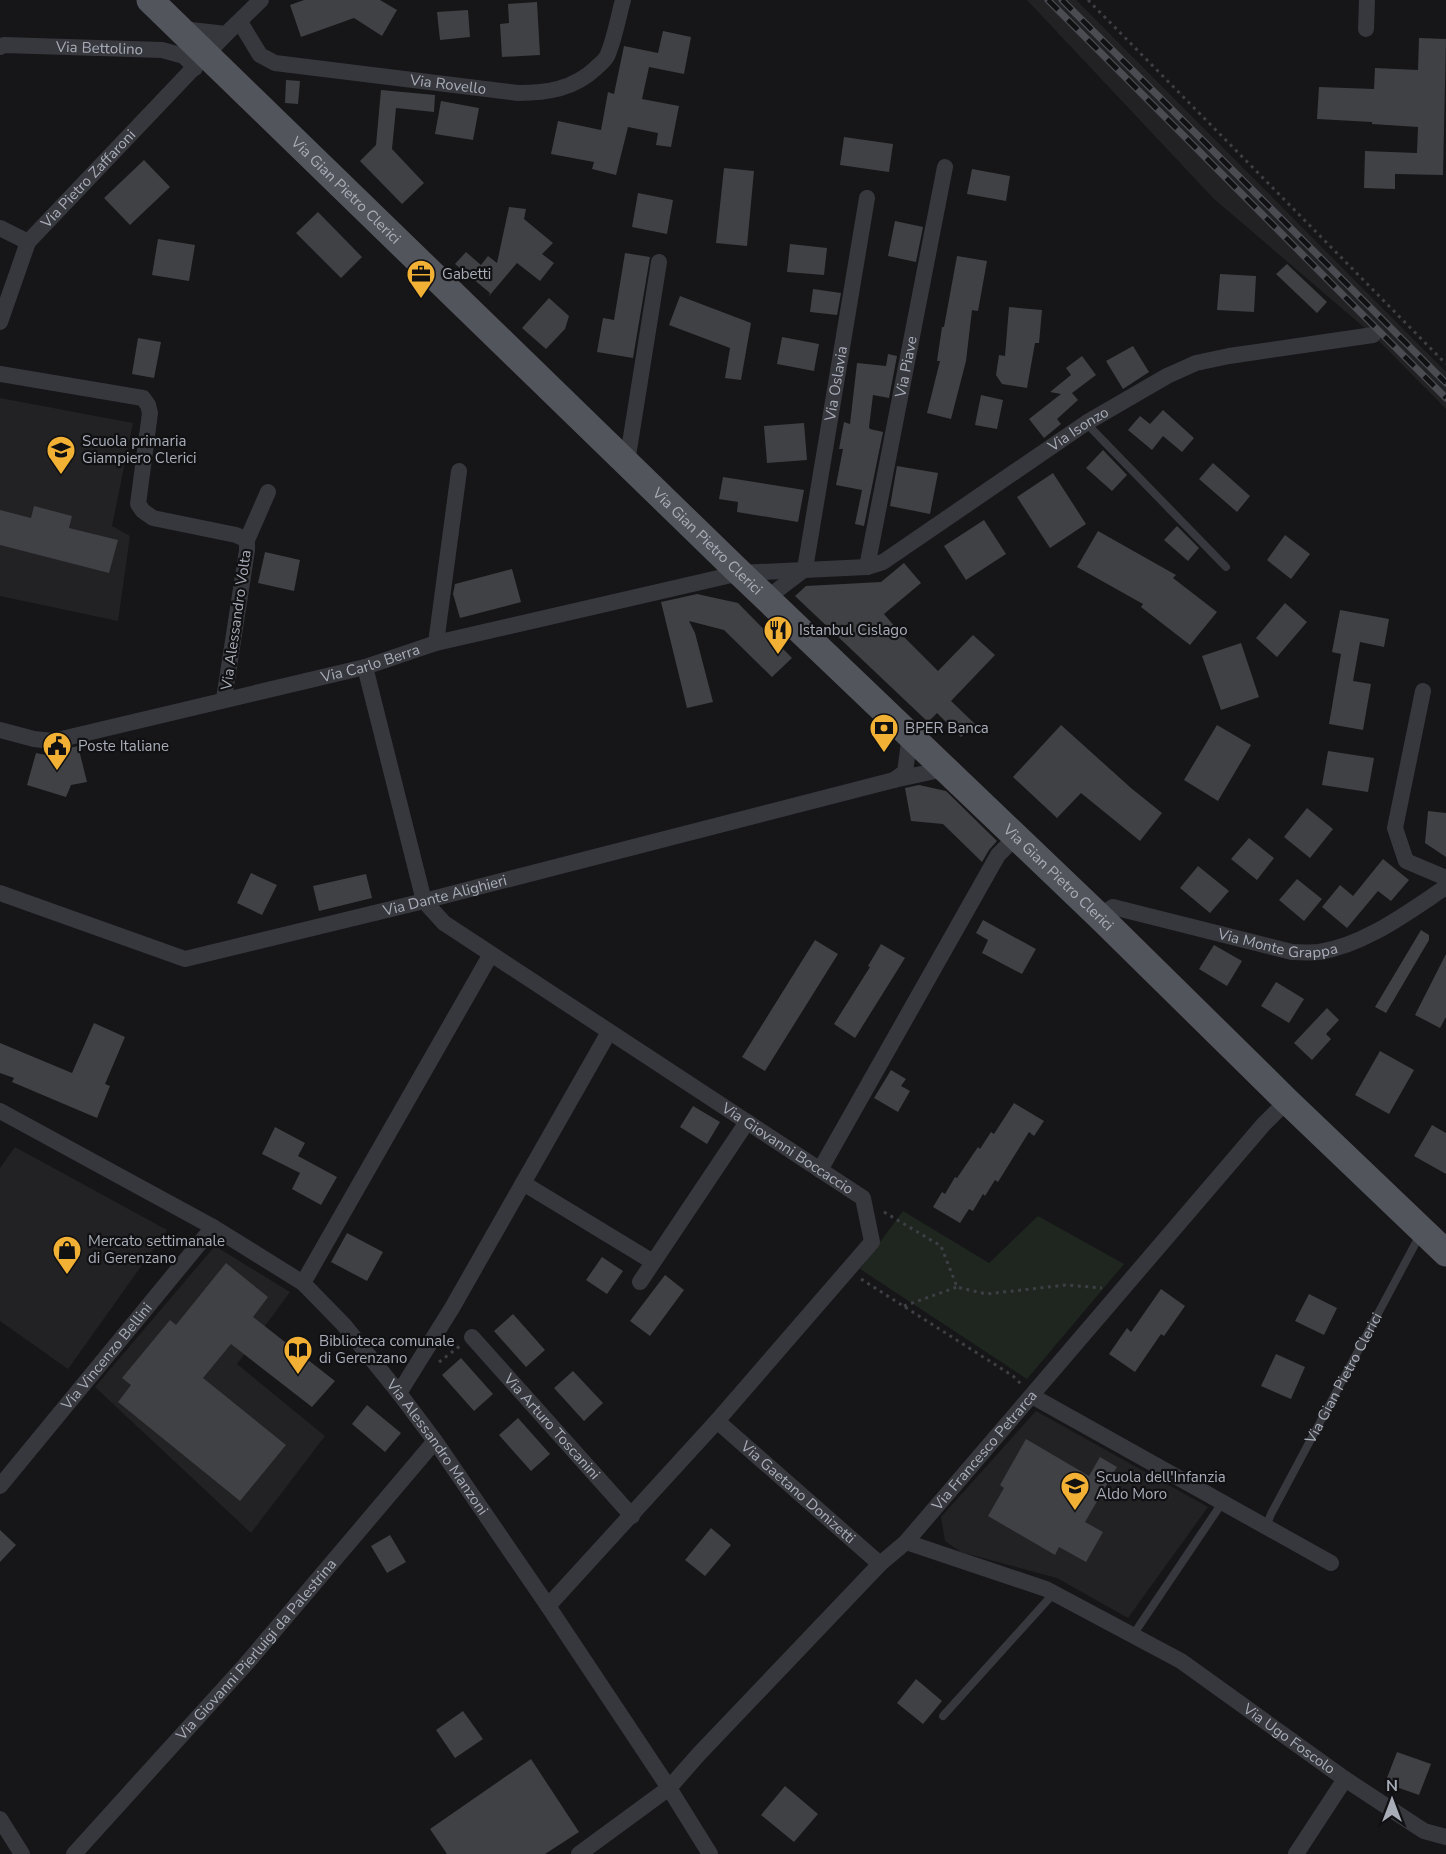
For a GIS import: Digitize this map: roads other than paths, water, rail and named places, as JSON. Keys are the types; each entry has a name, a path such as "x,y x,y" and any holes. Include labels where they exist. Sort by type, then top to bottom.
{"main road":[{"name":"Via Gian Pietro Clerici","path":"150,0 180,29 202,61 627,462 1446,1253"}],"street":[{"name":"Via Pietro Zaffaroni","path":"0,322 28,242 261,0"},
{"name":"Via Rovello","path":"240,22 260,55 275,63 518,93 542,93 562,89 576,82 593,71 607,57 623,0"},
{"path":"1366,29 1367,0"},
{"path":"180,29 226,34"},
{"name":"Via Bettolino","path":"0,47 33,45 162,50 202,61"},
{"name":"Via Piave","path":"867,567 945,167"},
{"name":"Via Oslavia","path":"805,569 867,198"},
{"path":"0,228 28,242"},
{"path":"627,462 659,262"},
{"name":"Via Isonzo","path":"740,573 867,567 883,562 1086,423 1167,376 1196,363 1229,356 1373,335"},
{"name":"Via Alessandro Volta","path":"0,374 142,398 148,405 150,413 138,504 143,511 153,518 236,535 247,540"},
{"path":"436,643 459,471"},
{"name":"Via Alessandro Volta","path":"225,699 247,540 268,492"},
{"path":"767,598 805,569"},
{"name":"Via Carlo Berra","path":"0,730 34,739 53,741 365,667 436,643 740,573"},
{"path":"365,667 424,901"},
{"path":"1423,691 1395,828 1406,861 1446,878"},
{"path":"894,780 905,772 910,735"},
{"name":"Via Dante Alighieri","path":"0,893 185,959 944,769"},
{"path":"820,1170 998,855 1016,837"},
{"name":"Via Monte Grappa","path":"1099,916 1113,907 1292,952 1318,952 1344,946 1396,920 1446,887"},
{"name":"Via Giovanni Boccaccio","path":"424,901 444,922 491,954 863,1198 872,1242 717,1421 548,1606"},
{"path":"303,1283 491,954"},
{"path":"399,1393 452,1308 609,1032"},
{"name":"Via Francesco Petrarca","path":"579,1854 669,1788 880,1564 906,1542 1263,1125 1287,1101"},
{"name":"Via Alessandro Manzoni","path":"0,1111 213,1227 303,1283 344,1325 435,1441 548,1606 710,1854"},
{"path":"640,1282 747,1122"},
{"path":"523,1184 653,1262"},
{"name":"Via Vincenzo Bellini","path":"0,1486 213,1227"},
{"name":"Via Arturo Toscanini","path":"472,1337 632,1516"},
{"path":"1032,1396 1331,1563"},
{"name":"Via Gaetano Donizetti","path":"717,1421 880,1564"},
{"name":"Via Giovanni Pierluigi da Palestrina","path":"74,1854 247,1663 435,1441"},
{"name":"Via Ugo Foscolo","path":"906,1542 1054,1593 1181,1661 1345,1779 1424,1831 1446,1836"},
{"path":"1296,1854 1345,1779"},
{"path":"0,1819 22,1854"}],"lane":[{"path":"1086,423 1226,567"},
{"name":"Via Gian Pietro Clerici","path":"1266,1527 1423,1230"},
{"path":"1133,1635 1222,1503"},
{"path":"943,1716 1054,1593"}],"railway":[{"path":"1048,0 1446,398"},
{"path":"1062,0 1446,383"}],"place":[{"name":"Gabetti","path":"421,300"},
{"name":"Scuola primaria Giampiero Clerici","path":"61,476"},
{"name":"Istanbul Cislago","path":"778,656"},
{"name":"BPER Banca","path":"884,754"},
{"name":"Poste Italiane","path":"57,772"},
{"name":"Mercato settimanale di Gerenzano","path":"67,1276"},
{"name":"Biblioteca comunale di Gerenzano","path":"298,1376"},
{"name":"Scuola dell'Infanzia Aldo Moro","path":"1075,1512"}]}
